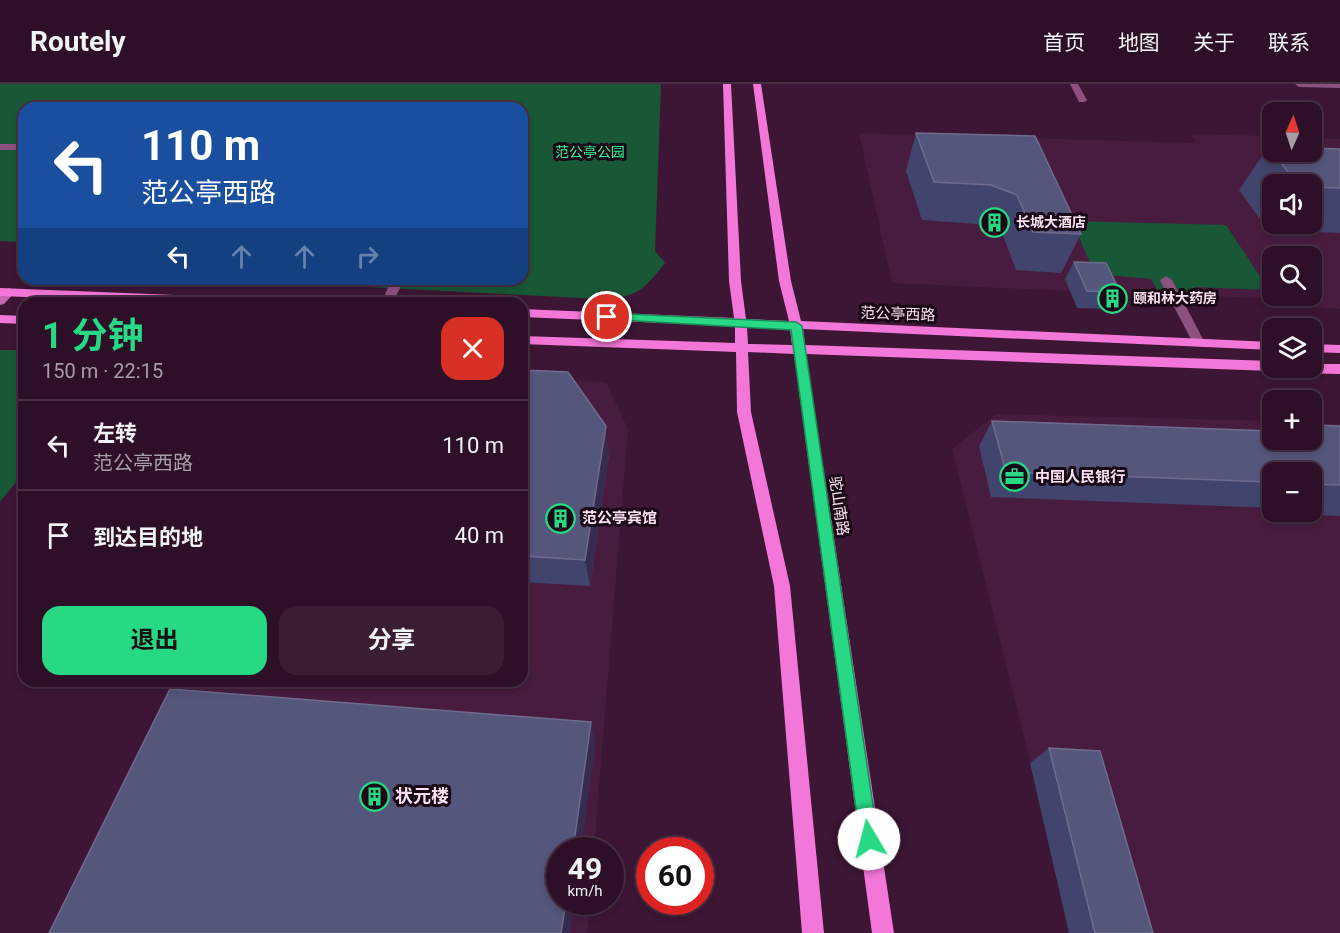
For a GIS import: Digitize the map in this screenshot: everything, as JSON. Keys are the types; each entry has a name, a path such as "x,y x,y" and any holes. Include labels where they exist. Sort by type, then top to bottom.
{"main road":[{"path":"727,84 735,281 741,325 744,412 782,586 813,933"},
{"name":"驼山南路","path":"757,84 785,281 800,350 883,933"},
{"path":"5,292 129,297"},
{"name":"范公亭西路","path":"528,313 741,325 1262,346"},
{"path":"0,319 18,320"},
{"path":"528,340 1262,366"},
{"path":"1322,348 1340,349"},
{"path":"1322,369 1340,369"}],"street":[{"path":"1074,84 1082,100"},
{"path":"1299,84 1340,85"},
{"path":"0,147 18,147"},
{"path":"1166,280 1199,343"},
{"path":"0,302 5,292"}],"shaded area":[{"path":"859,133 1196,143 1191,134 1262,136 1262,162 1322,162 1322,138 1340,139 1340,309 1308,306 1322,306 1322,246 1262,246 1262,298 1210,296 1216,307 1154,304 1148,293 1101,291 1066,279 1070,291 892,283"},
{"name":"状元楼","path":"528,379 606,382 628,429 595,837 546,837 546,915 589,915 587,933 89,933 188,687 528,687"},
{"path":"996,414 1262,421 1262,450 1322,450 1322,423 1340,424 1340,933 1073,933 952,449"}],"green space":[{"name":"范公亭公园","path":"0,84 661,84 655,251 665,263 645,286 624,296 602,299 327,285 528,285 528,102 18,102 18,242 0,241"},
{"path":"1072,221 1226,225 1262,279 1262,290 1194,287 1202,302 1163,301 1151,279 1095,274"},
{"path":"0,350 18,350 18,480 0,502"}],"building":[{"path":"916,133 1035,136 1081,234 1033,232 1017,195 991,185 934,182"},
{"path":"1322,148 1340,149 1340,188 1322,187 1322,174 1290,174 1280,162 1322,162"},
{"path":"1074,262 1106,263 1120,292 1087,291"},
{"name":"范公亭宾馆","path":"528,370 568,372 606,426 585,560 528,556"},
{"path":"992,421 1262,431 1262,450 1322,450 1322,425 1340,426 1340,485 1322,484 1322,462 1262,462 1262,482 1006,472"},
{"name":"状元楼","path":"170,689 591,722 575,837 546,837 546,915 564,915 561,933 49,933"},
{"path":"1049,748 1100,751 1153,933 1095,933"}],"place":[{"name":"长城大酒店","path":"995,222"},
{"name":"颐和林大药房","path":"1112,298"},
{"name":"中国人民银行","path":"1014,477"},
{"name":"范公亭宾馆","path":"561,518"},
{"name":"状元楼","path":"374,796"}],"route":[{"path":"607,317 796,326 869,839"}]}
